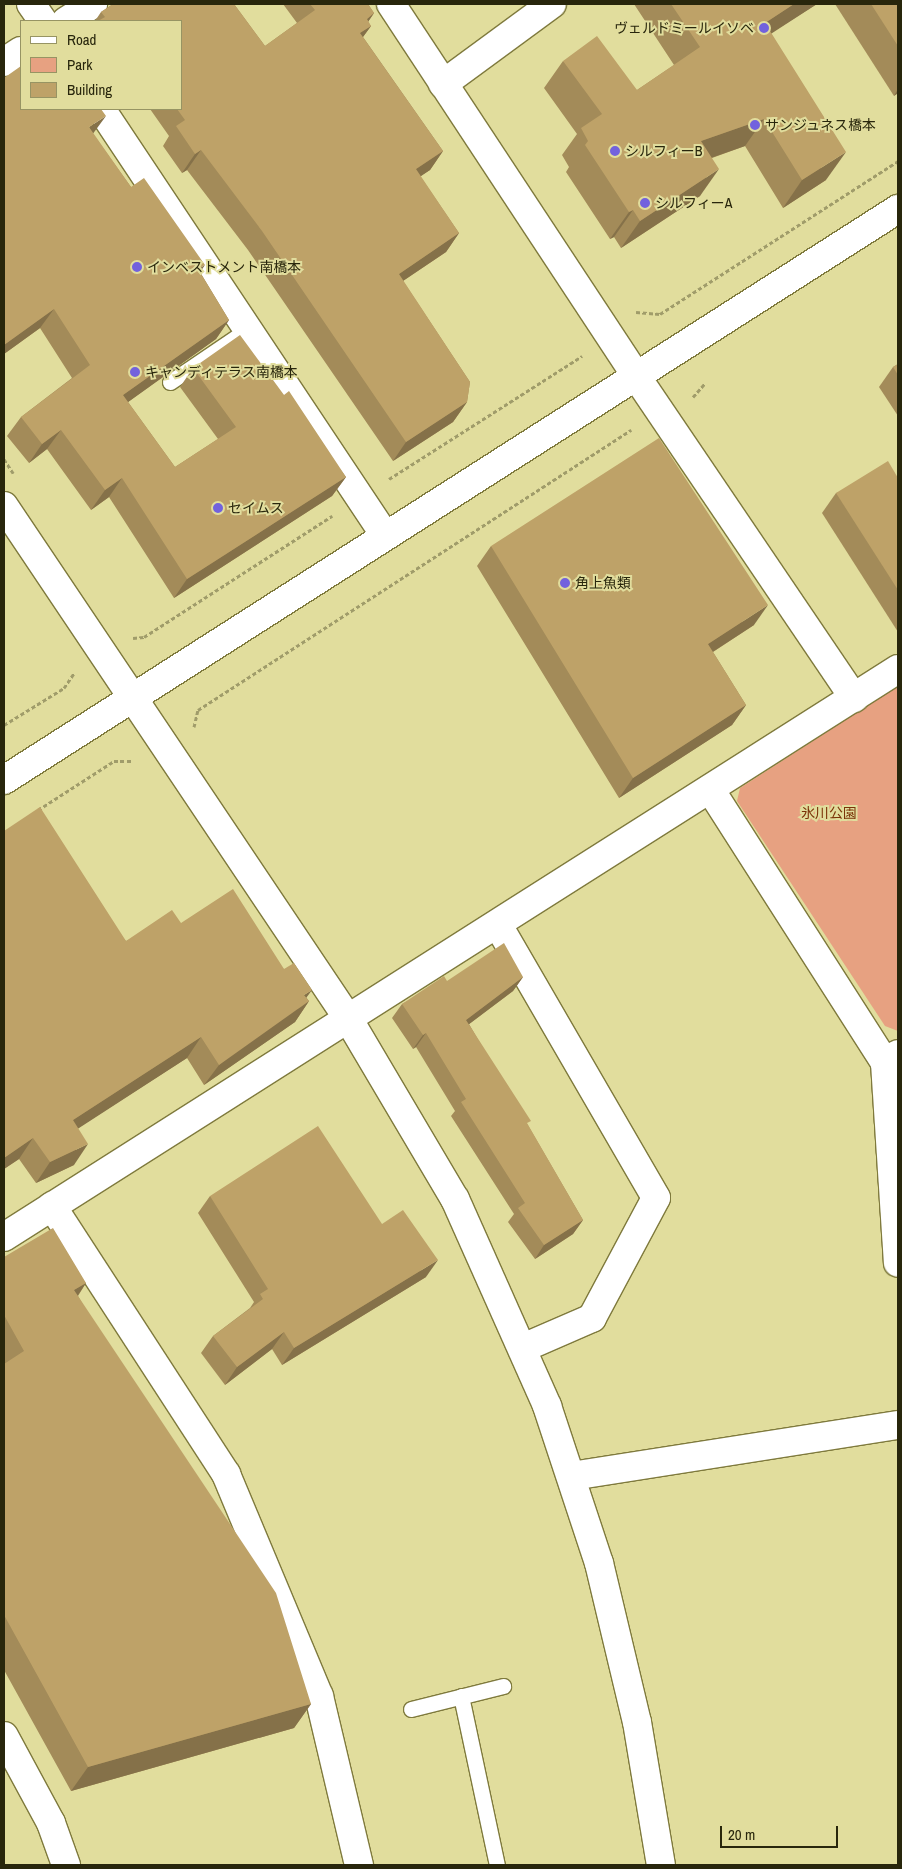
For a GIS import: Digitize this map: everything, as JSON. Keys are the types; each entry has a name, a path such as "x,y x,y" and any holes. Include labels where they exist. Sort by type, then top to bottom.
{"street":[{"path":"31,4 42,20"},
{"path":"68,20 93,4"},
{"path":"391,4 636,376 854,698"},
{"path":"443,84 552,4"},
{"path":"4,62 20,51"},
{"path":"102,110 384,534"},
{"path":"4,780 384,534 898,209"},
{"path":"4,506 131,698 349,1020 455,1199 524,1348 572,1476 599,1563 637,1722 661,1865"},
{"path":"4,1237 349,1020 710,788 854,698 898,668"},
{"path":"710,788 892,1059 898,1263"},
{"path":"498,925 656,1198 592,1318 524,1348"},
{"path":"52,1206 226,1474 319,1696 359,1865"},
{"path":"572,1476 898,1425"},
{"path":"4,1736 51,1823 66,1865"}],"lane":[{"path":"170,382 248,329"},
{"path":"411,1709 503,1686"},
{"path":"461,1696 498,1865"}],"path":[{"path":"660,314 898,161"},
{"path":"693,401 694,394 705,383"},
{"path":"194,730 198,710 636,427"},
{"path":"4,725 64,688 73,679 75,662"},
{"path":"35,812 114,761 132,761 140,766"}],"green space":[{"name":"氷川公園","path":"898,686 898,1031 885,1026 737,801 740,788"}],"building":[{"path":"113,4 234,4 265,46 315,10 310,4 368,4 374,13 367,19 371,26 360,33 443,151 416,169 459,233 399,274 470,382 467,402 406,442 262,231 201,150 195,154 176,126 185,120 178,110 182,110 182,20 100,20 105,17 101,12"},
{"path":"671,4 794,4 765,23 846,152 802,180 764,119 701,141 719,169 640,221 633,210 629,212 585,145 588,141 581,128 602,114 563,61 597,36 637,90 700,47"},
{"path":"871,4 898,4 898,46"},
{"path":"20,67 20,110 102,110 106,116 89,127 131,187 144,178 205,265 198,269 229,320 123,395 175,467 236,427 193,368 240,335 284,395 289,391 346,477 187,579 122,478 105,490 61,430 42,444 21,417 90,365 54,309 4,345 4,78"},
{"path":"898,364 898,375 893,367"},
{"path":"659,438 768,605 708,644 746,705 633,778 491,546"},
{"path":"888,461 898,478 898,590 836,493"},
{"path":"40,807 126,941 172,910 181,923 233,889 284,969 294,963 312,990 304,995 309,1001 219,1065 201,1037 73,1120 88,1144 50,1162 33,1138 4,1158 4,831"},
{"path":"504,943 523,977 466,1020 531,1121 527,1123 583,1220 544,1245 518,1208 525,1203 461,1102 466,1099 426,1033 423,1035 402,1004 444,976 447,981"},
{"path":"318,1126 382,1224 403,1210 438,1260 294,1348 284,1332 237,1367 213,1336 263,1299 260,1294 268,1289 210,1196"},
{"path":"53,1228 86,1283 74,1290 276,1593 311,1704 88,1767 4,1615 4,1364 24,1351 4,1315 4,1257"}],"place":[{"name":"ヴェルドミールイソベ","path":"764,28"},
{"name":"サンジュネス橋本","path":"755,125"},
{"name":"シルフィーB","path":"615,151"},
{"name":"シルフィーA","path":"645,203"},
{"name":"インベストメント南橋本","path":"137,267"},
{"name":"キャンディテラス南橋本","path":"135,372"},
{"name":"セイムス","path":"218,508"},
{"name":"角上魚類","path":"565,583"}]}
